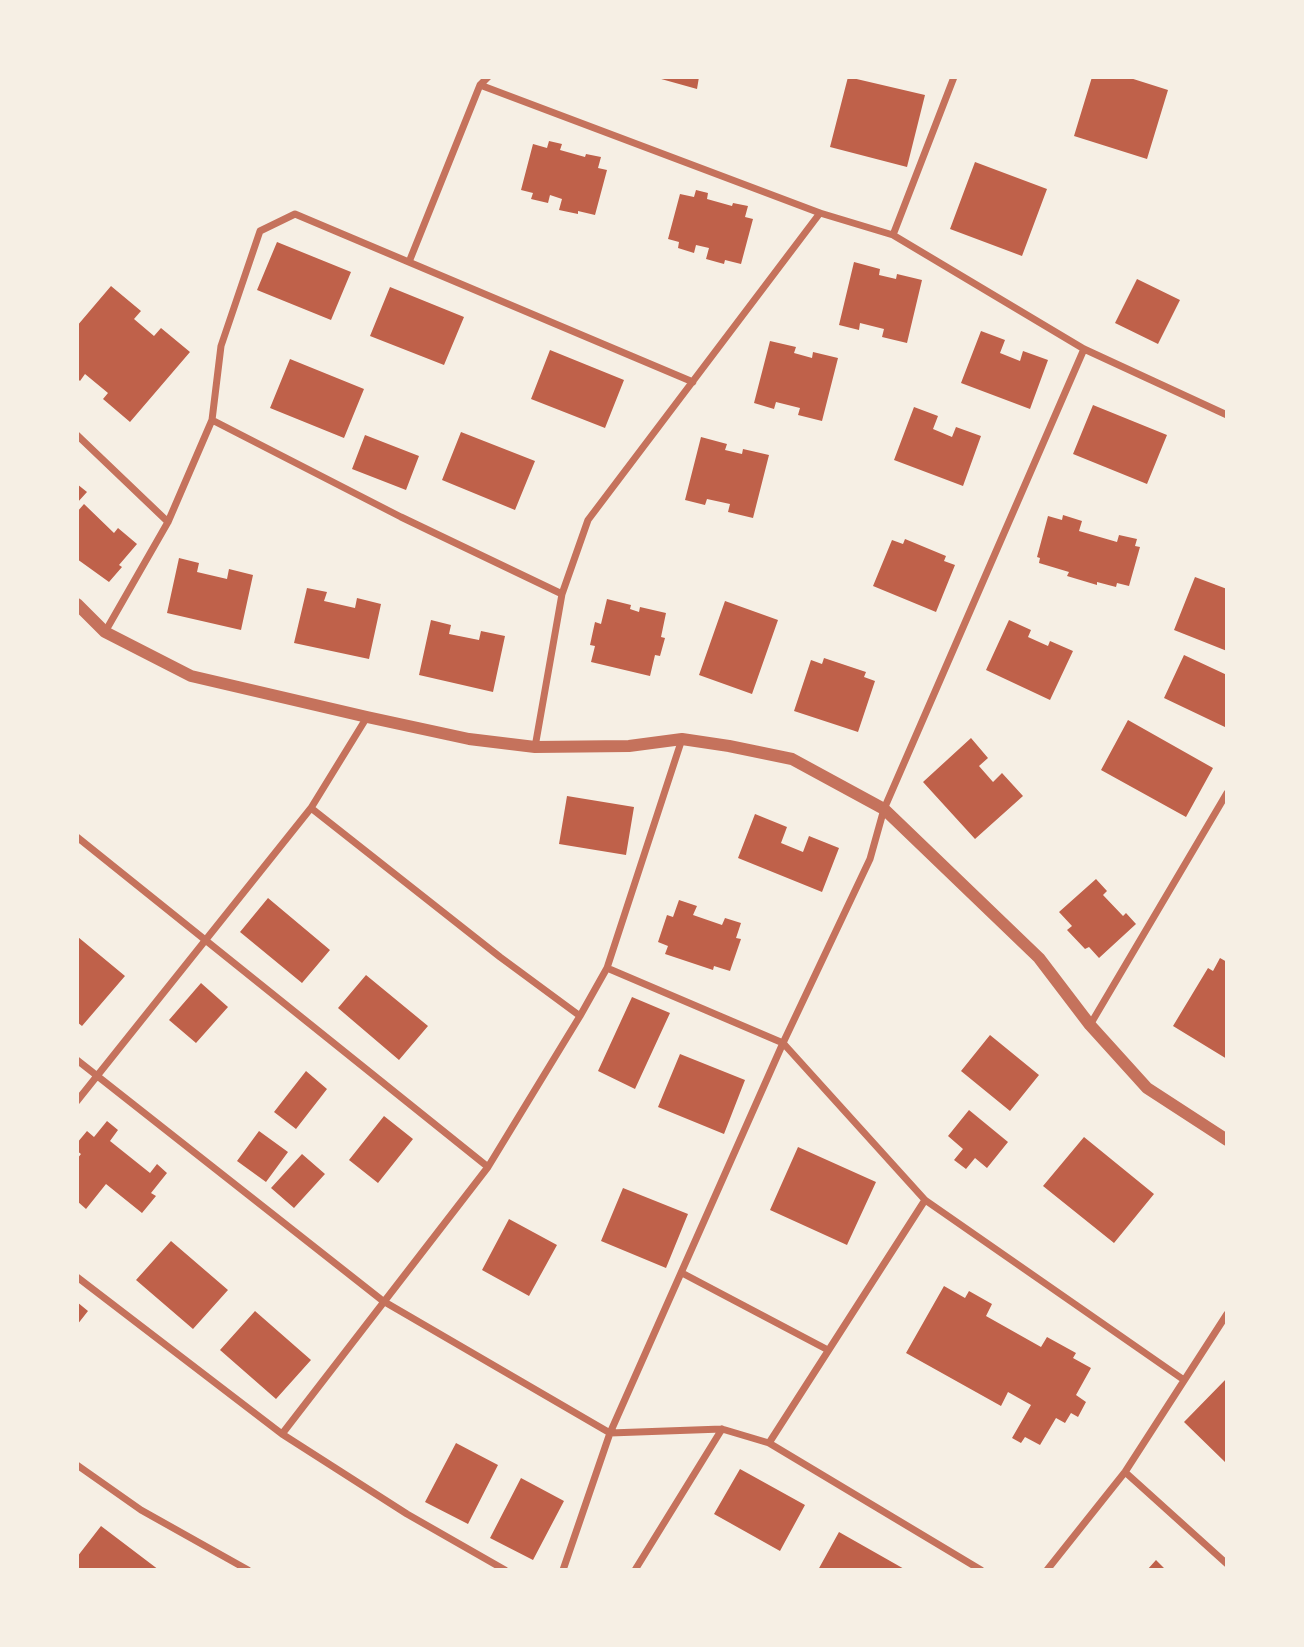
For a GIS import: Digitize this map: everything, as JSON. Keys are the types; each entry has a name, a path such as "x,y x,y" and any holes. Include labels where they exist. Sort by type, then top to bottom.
{"street":[{"path":"409,262 480,85 488,77"},
{"path":"893,235 954,77"},
{"path":"480,85 820,213 893,235 1084,349 1227,415"},
{"path":"535,747 562,594 588,520 820,213"},
{"path":"105,632 168,522 212,420 221,346 260,231 295,214 693,382"},
{"path":"563,1570 610,1433 783,1042 870,859 884,809 1084,349"},
{"path":"212,420 401,517 562,594"},
{"path":"77,435 168,522"},
{"path":"77,604 105,632 191,676 367,717 470,739 535,747 629,746 682,739 792,759 884,809 1039,958 1090,1025 1147,1088 1227,1140"},
{"path":"77,1101 311,808 367,717"},
{"path":"282,1434 488,1167 580,1016 607,968 682,739"},
{"path":"1090,1025 1227,793"},
{"path":"311,808 500,957 580,1016"},
{"path":"77,837 488,1167"},
{"path":"607,968 783,1042 925,1200 1184,1380"},
{"path":"77,1060 383,1301 610,1433 722,1430 769,1443 981,1570"},
{"path":"769,1443 925,1200"},
{"path":"682,1273 828,1350"},
{"path":"77,1277 282,1434 407,1514 505,1570"},
{"path":"1047,1570 1125,1472 1227,1314"},
{"path":"635,1570 722,1430"},
{"path":"77,1465 141,1510 248,1570"},
{"path":"1125,1472 1227,1564"}],"building":[{"path":"654,77 699,77 697,89"},
{"path":"848,77 925,95 907,167 830,147"},
{"path":"1092,77 1127,77 1168,90 1147,159 1074,136"},
{"path":"549,141 562,144 560,150 585,157 586,154 601,157 598,168 607,170 595,215 559,210 562,199 550,195 548,203 531,199 533,193 521,190 533,144 547,148"},
{"path":"975,162 1047,189 1022,256 950,229"},
{"path":"696,190 708,193 707,199 732,206 733,203 748,206 745,217 753,219 741,264 725,260 724,264 706,259 709,248 696,245 694,253 678,248 679,242 668,239 680,194 694,197"},
{"path":"277,242 351,272 331,320 257,290"},
{"path":"854,262 880,269 879,275 896,279 897,274 922,280 907,343 882,337 884,329 860,323 859,330 839,325"},
{"path":"1137,279 1180,300 1158,344 1115,323"},
{"path":"111,286 141,311 134,319 154,336 161,328 190,352 130,422 103,399 108,393 85,374 80,381 77,378 77,326"},
{"path":"390,287 464,317 444,365 370,336"},
{"path":"981,331 1005,340 1000,353 1020,361 1023,351 1048,360 1030,409 961,383"},
{"path":"770,341 796,347 794,353 812,358 813,352 838,358 822,421 798,415 800,408 776,402 774,409 754,403"},
{"path":"550,350 624,380 605,428 531,399"},
{"path":"290,359 364,389 344,438 270,408"},
{"path":"1093,405 1167,435 1147,484 1073,454"},
{"path":"914,407 938,416 933,429 952,437 956,427 981,436 963,486 894,460"},
{"path":"461,432 535,461 515,510 442,480"},
{"path":"365,435 419,456 406,490 352,469"},
{"path":"701,437 727,444 725,450 742,454 743,449 769,455 753,518 728,512 730,504 707,499 705,505 685,500"},
{"path":"77,484 87,492 77,503"},
{"path":"84,504 114,533 118,528 137,544 109,582 77,559 77,512"},
{"path":"1063,515 1082,521 1079,531 1117,542 1119,535 1137,539 1135,546 1140,547 1129,586 1117,583 1116,587 1097,582 1097,585 1067,576 1069,572 1039,563 1040,558 1037,557 1048,516 1062,520"},
{"path":"905,539 946,556 944,561 955,565 936,612 873,586 892,540 903,544"},
{"path":"179,558 199,563 197,572 227,579 229,569 253,575 241,630 167,613"},
{"path":"1195,577 1227,589 1227,651 1174,630"},
{"path":"307,588 327,592 324,601 355,608 357,598 381,604 369,659 294,643"},
{"path":"607,599 631,605 630,609 639,612 640,607 666,613 661,637 665,638 660,656 655,655 650,676 591,662 595,646 590,645 595,622 601,624"},
{"path":"725,601 778,620 752,694 699,675"},
{"path":"431,620 451,625 449,634 479,640 481,631 505,636 493,692 419,675"},
{"path":"1009,620 1031,630 1028,637 1048,646 1050,641 1073,651 1050,700 986,670"},
{"path":"1184,655 1227,675 1227,728 1164,698"},
{"path":"824,658 866,672 864,677 875,681 858,732 794,711 811,660 822,664"},
{"path":"1128,720 1213,768 1186,817 1101,770"},
{"path":"971,738 988,758 979,766 993,782 1002,773 1023,796 975,839 923,782"},
{"path":"567,796 634,807 626,855 559,844"},
{"path":"755,814 787,827 781,843 803,852 809,836 839,848 822,892 738,858"},
{"path":"1096,879 1107,891 1103,895 1123,916 1126,913 1136,924 1099,958 1089,947 1085,949 1067,930 1072,926 1059,912"},
{"path":"268,898 330,950 302,983 240,932"},
{"path":"679,900 697,906 693,915 722,925 725,918 741,923 736,938 741,939 730,971 714,966 713,970 665,954 668,946 658,942 667,915 673,917"},
{"path":"78,937 125,976 82,1026 77,1022"},
{"path":"1220,958 1227,962 1227,1059 1173,1026 1208,968 1213,971"},
{"path":"366,975 428,1026 399,1060 338,1008"},
{"path":"201,983 228,1007 196,1043 169,1020"},
{"path":"632,997 670,1013 635,1089 598,1071"},
{"path":"990,1035 1039,1075 1010,1111 961,1071"},
{"path":"680,1054 745,1080 724,1134 658,1107"},
{"path":"306,1071 327,1089 296,1129 274,1112"},
{"path":"969,1110 1008,1142 987,1168 975,1158 966,1169 954,1160 963,1149 948,1136"},
{"path":"384,1116 413,1139 378,1183 349,1160"},
{"path":"107,1121 118,1130 110,1141 150,1173 157,1164 167,1173 151,1193 156,1196 142,1213 106,1184 86,1209 77,1201 77,1159 81,1154 77,1151 77,1143 87,1131 94,1137"},
{"path":"259,1131 288,1152 266,1182 237,1161"},
{"path":"1084,1137 1154,1194 1114,1243 1043,1186"},
{"path":"798,1147 876,1182 847,1245 770,1210"},
{"path":"302,1154 325,1174 294,1208 271,1188"},
{"path":"623,1188 688,1214 666,1268 601,1241"},
{"path":"509,1219 557,1245 529,1296 482,1270"},
{"path":"171,1241 228,1290 193,1329 136,1280"},
{"path":"944,1286 965,1298 969,1291 992,1304 986,1316 1041,1347 1047,1337 1076,1353 1073,1358 1091,1368 1076,1395 1086,1402 1078,1417 1071,1413 1065,1423 1056,1418 1040,1445 1025,1437 1021,1443 1012,1438 1031,1405 1008,1392 1001,1406 906,1353"},
{"path":"77,1302 88,1311 77,1325"},
{"path":"255,1311 311,1360 276,1399 220,1350"},
{"path":"1227,1378 1227,1461 1225,1462 1184,1422"},
{"path":"456,1443 498,1465 468,1524 425,1502"},
{"path":"740,1469 805,1505 780,1551 714,1514"},
{"path":"521,1478 564,1501 533,1560 490,1538"},
{"path":"101,1526 159,1570 77,1570 77,1557"},
{"path":"839,1532 906,1570 818,1570"},
{"path":"1156,1560 1166,1570 1147,1570"}]}
